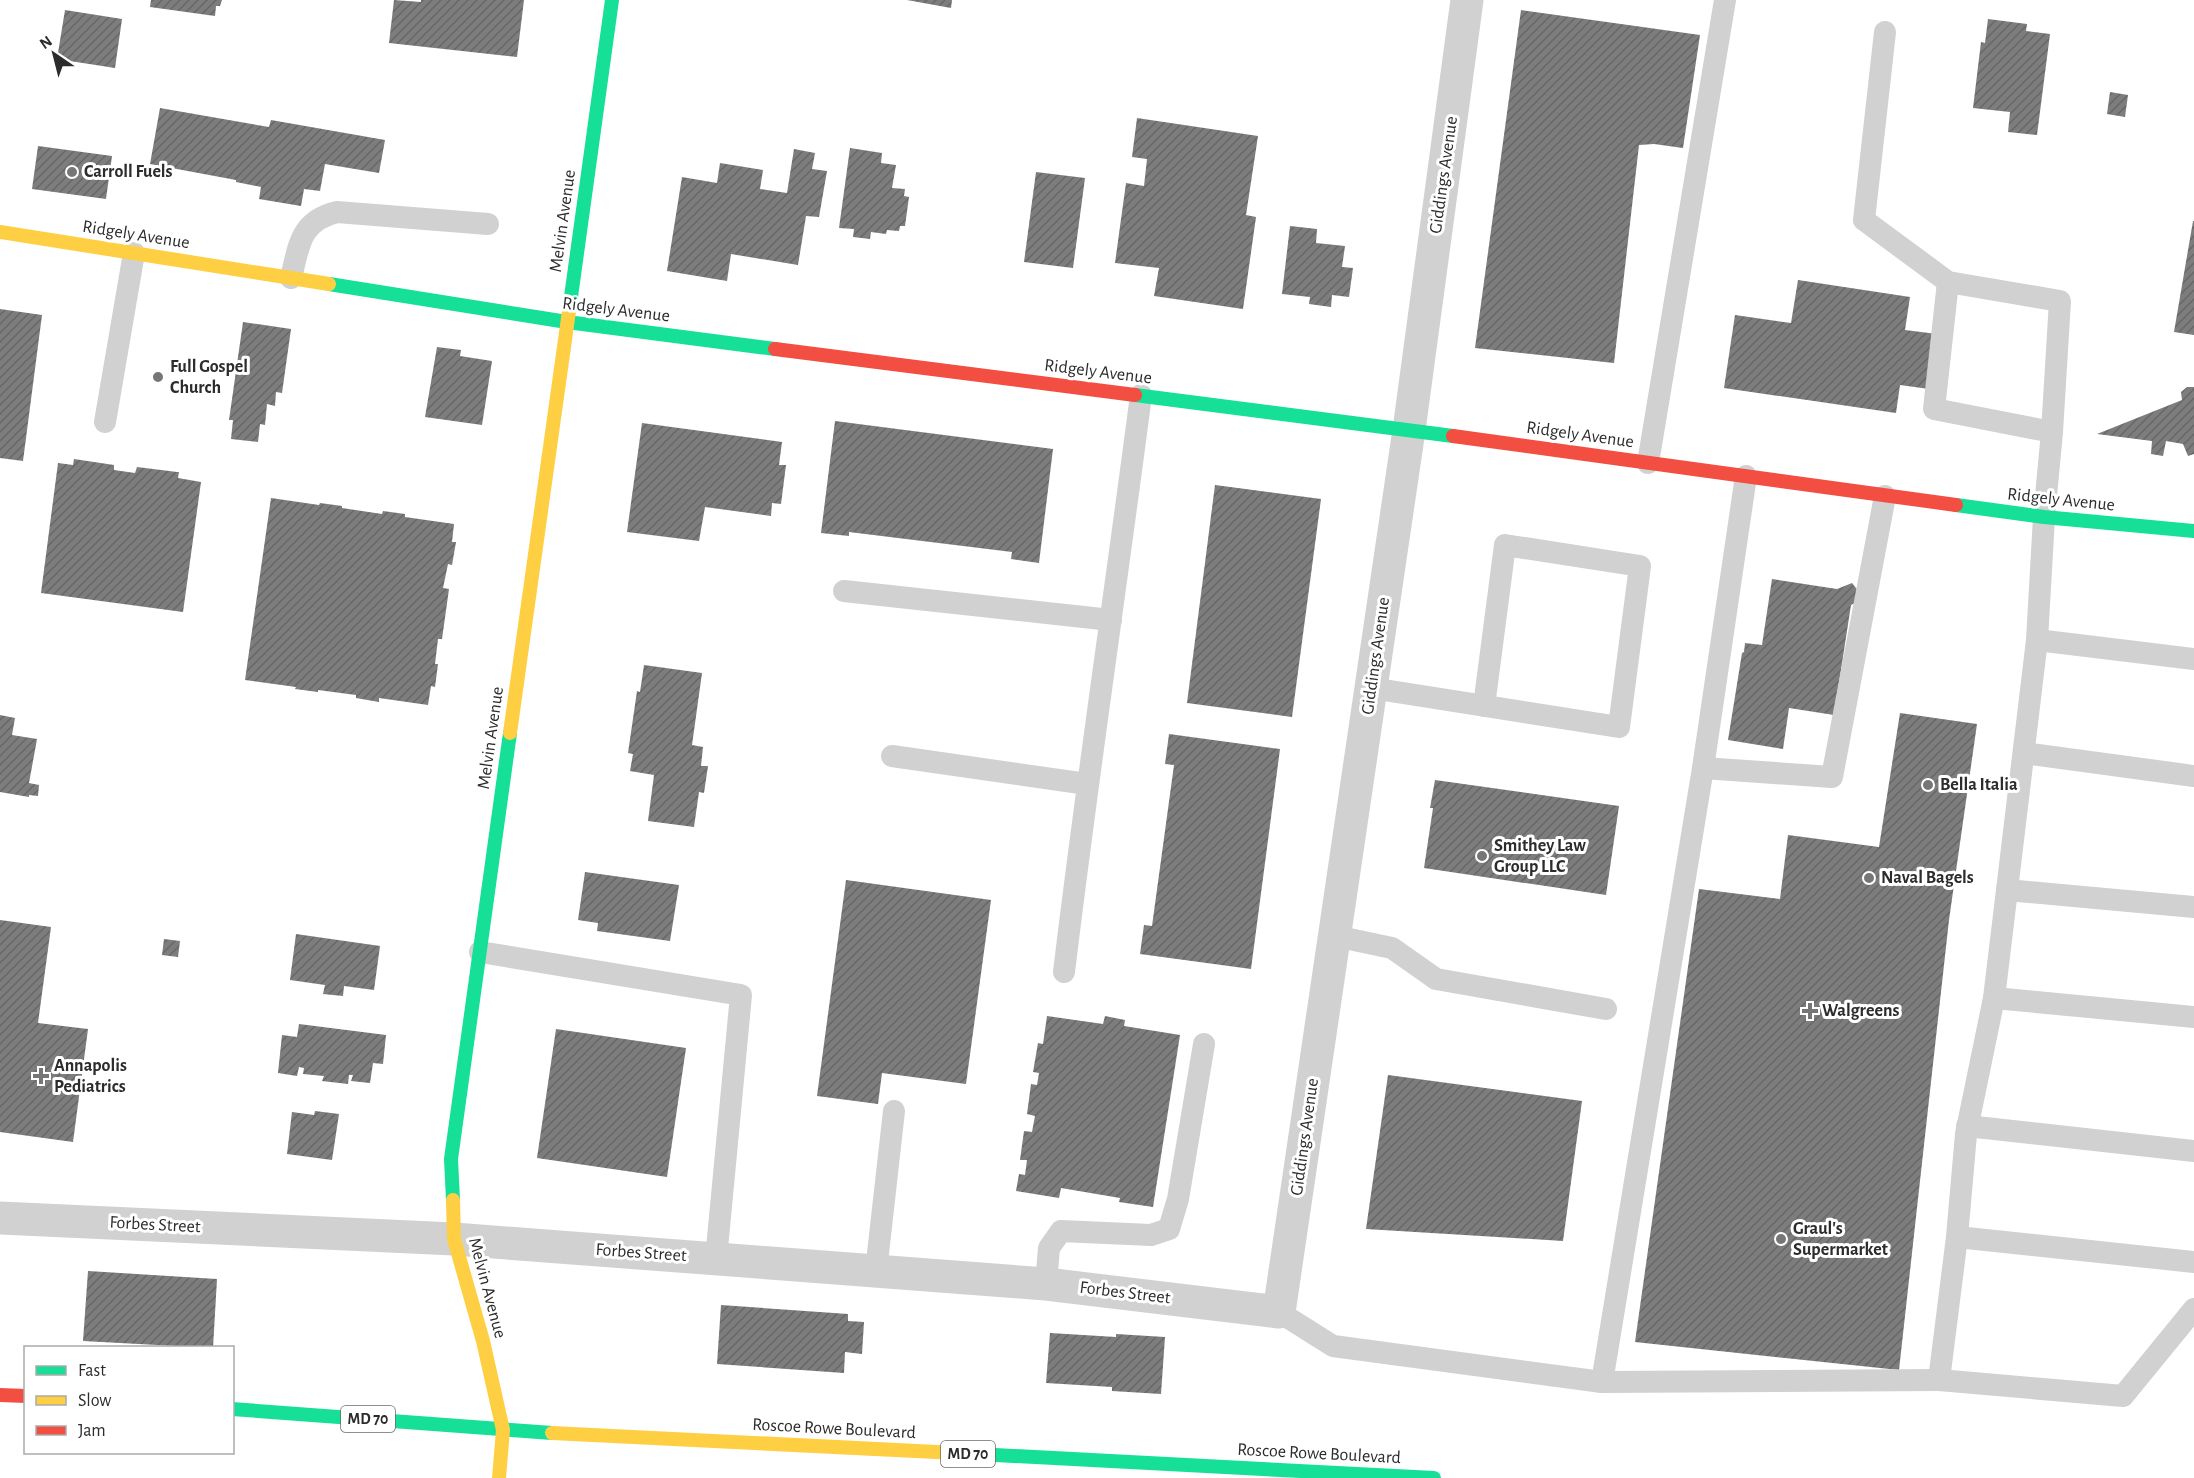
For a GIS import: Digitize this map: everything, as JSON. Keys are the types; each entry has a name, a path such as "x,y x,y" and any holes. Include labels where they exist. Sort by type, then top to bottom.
{"main road":[{"name":"Melvin Avenue","path":"499,1478 502,1430 483,1341 454,1239 451,1159 612,0"},
{"name":"Ridgely Avenue","path":"0,232 567,322 1409,430 2043,517 2194,531"},
{"path":"0,1395 24,1396"},
{"name":"Roscoe Rowe Boulevard","path":"234,1409 502,1430 1434,1478"}],"street":[{"name":"Giddings Avenue","path":"1279,1312 1409,430 1467,0"},
{"name":"Forbes Street","path":"0,1218 454,1239 1046,1284 1279,1312"}],"lane":[{"path":"1648,463 1725,0"},
{"path":"1885,32 1864,220 1948,282 2060,302 2052,432 2043,517 2037,640 1994,998 1967,1126 1957,1237 1939,1380"},
{"path":"291,278 303,236 311,224 321,216 337,212 488,224"},
{"path":"105,422 134,253"},
{"path":"1948,282 1934,409 2052,432"},
{"path":"1064,972 1087,784 1141,395"},
{"path":"1602,1382 1703,768 1746,476"},
{"path":"1703,768 1832,777 1885,495"},
{"path":"1371,688 1484,706 1619,727 1640,566 1505,545 1484,706"},
{"path":"844,591 1111,621"},
{"path":"2037,640 2194,659"},
{"path":"2024,753 2194,776"},
{"path":"892,756 1087,784"},
{"path":"2007,890 2194,907"},
{"path":"1335,936 1392,948 1436,980 1606,1009"},
{"path":"480,952 741,995 716,1259"},
{"path":"1994,998 2194,1017"},
{"path":"1046,1284 1049,1248 1061,1231 1151,1235 1169,1229 1178,1199 1204,1044"},
{"path":"876,1271 894,1111"},
{"path":"1967,1126 2194,1151"},
{"path":"1957,1237 2194,1262"},
{"path":"1279,1312 1333,1346 1602,1382 1939,1380 2123,1396 2194,1309"}],"building":[{"path":"151,0 222,0 220,6 216,6 215,16 150,7"},
{"path":"394,0 421,2 421,0 524,0 517,57 389,43"},
{"path":"907,0 952,0 951,8"},
{"path":"65,10 122,19 115,68 57,59"},
{"path":"1521,10 1700,35 1683,148 1654,144 1639,145 1614,363 1475,348"},
{"path":"1988,19 2027,24 2026,31 2050,34 2037,135 2008,132 2010,112 1973,108 1981,42 1985,43"},
{"path":"2110,92 2128,95 2125,117 2107,114"},
{"path":"160,108 269,127 271,120 385,140 379,173 325,164 320,191 304,189 301,206 259,199 261,187 150,164"},
{"path":"1137,118 1258,136 1246,215 1256,217 1243,309 1154,296 1159,268 1115,263 1126,183 1144,186 1147,159 1132,157"},
{"name":"Carroll Fuels","path":"38,146 112,156 106,199 32,189"},
{"path":"850,148 882,153 881,163 896,165 892,188 905,189 904,196 909,197 905,226 900,226 899,231 887,230 886,234 871,232 870,239 853,237 854,229 839,228"},
{"path":"794,149 815,153 812,169 827,171 819,217 806,216 798,265 731,254 727,281 667,271 682,177 717,183 720,163 763,170 760,189 787,193"},
{"path":"1036,172 1085,178 1073,268 1024,262"},
{"path":"2194,221 2194,335 2174,332"},
{"path":"1290,226 1317,229 1316,243 1345,246 1342,267 1353,268 1349,297 1332,295 1331,307 1309,304 1310,297 1282,294"},
{"path":"1798,280 1910,297 1905,330 1937,334 1929,389 1900,385 1896,413 1724,388 1735,315 1791,323"},
{"path":"0,309 42,315 23,461 0,458"},
{"path":"243,322 291,329 282,393 276,392 275,406 267,404 265,425 260,424 258,442 231,439 233,420 229,420"},
{"path":"437,347 461,350 460,356 492,361 482,425 425,417"},
{"path":"2187,387 2194,387 2194,454 2188,456 2183,444 2166,441 2163,456 2151,454 2152,441 2097,434 2182,400 2181,392"},
{"path":"835,421 1053,449 1039,563 1011,559 1012,552 849,532 849,536 821,533"},
{"path":"642,423 782,442 779,465 786,465 781,504 772,503 771,516 705,507 699,541 627,532"},
{"path":"74,459 114,465 114,470 135,473 137,467 179,472 178,478 201,482 183,612 41,593 58,463 73,465"},
{"path":"1215,485 1321,499 1292,717 1187,703"},
{"path":"271,498 342,506 342,508 382,514 383,511 405,514 405,517 454,524 452,542 456,542 452,565 448,564 443,588 449,589 442,639 438,639 435,687 431,686 428,705 379,698 379,702 356,698 356,695 295,689 296,687 245,680"},
{"path":"1772,579 1837,589 1852,583 1864,598 1851,605 1834,715 1789,708 1783,749 1728,740 1742,653 1745,643 1762,645"},
{"path":"644,665 702,673 692,745 703,747 701,766 708,766 704,793 699,792 694,827 648,821 654,775 630,771 633,754 628,753 637,691 640,692"},
{"path":"1900,713 1977,724 1949,920 1899,1370 1635,1342 1699,889 1780,899 1788,835 1879,847"},
{"path":"0,715 15,718 12,735 37,739 29,783 39,785 38,796 29,795 29,797 0,792"},
{"path":"1169,734 1280,749 1251,969 1140,954 1144,925 1152,926 1174,765 1165,764"},
{"path":"1435,780 1619,806 1606,895 1424,868"},
{"path":"585,872 679,885 670,941 597,931 598,923 578,920"},
{"path":"846,880 991,900 966,1084 882,1073 878,1104 817,1096"},
{"name":"Annapolis Pediatrics","path":"0,920 51,927 38,1023 88,1029 73,1142 0,1132"},
{"path":"296,934 380,946 374,990 344,986 343,996 323,994 325,985 290,980"},
{"path":"164,939 180,941 178,957 162,955"},
{"path":"1047,1016 1103,1024 1105,1016 1125,1020 1124,1026 1180,1035 1153,1207 1119,1202 1120,1198 1061,1188 1059,1198 1016,1191 1019,1174 1025,1175 1027,1160 1020,1160 1024,1131 1032,1132 1035,1116 1027,1114 1031,1084 1037,1085 1039,1073 1033,1072 1038,1043 1043,1044"},
{"path":"299,1024 386,1035 383,1064 373,1063 370,1083 351,1081 353,1075 349,1075 348,1084 322,1081 324,1076 303,1074 304,1068 299,1067 297,1076 278,1073 282,1035 297,1037"},
{"path":"556,1029 686,1048 667,1177 537,1158"},
{"path":"1388,1075 1582,1101 1563,1241 1366,1229"},
{"path":"315,1111 339,1114 332,1160 287,1154 292,1112 314,1115"},
{"path":"88,1271 217,1279 213,1346 83,1341"},
{"path":"721,1305 848,1314 848,1321 864,1322 862,1354 845,1352 844,1373 717,1364"},
{"path":"1050,1333 1165,1337 1161,1394 1112,1391 1112,1387 1046,1383"}],"traffic: fast":[{"path":"570,304 612,0"},
{"path":"329,284 567,322 775,349"},
{"path":"1135,395 1453,436"},
{"path":"1956,505 2044,517 2194,531"},
{"path":"453,1200 451,1159 510,733"},
{"path":"234,1409 552,1433"},
{"path":"977,1454 1434,1478"}],"traffic: slow":[{"path":"0,232 329,284"},
{"path":"510,733 570,304"},
{"path":"453,1200 454,1239 483,1341 503,1430 499,1478"},
{"path":"552,1433 977,1454"}],"traffic: jam":[{"path":"775,349 1135,395"},
{"path":"1453,436 1956,505"},
{"path":"0,1395 24,1396"}],"place":[{"name":"Carroll Fuels","path":"72,172"},
{"name":"Full Gospel Church","path":"158,377"},
{"name":"Bella Italia","path":"1928,785"},
{"name":"Smithey Law Group LLC","path":"1482,856"},
{"name":"Naval Bagels","path":"1869,878"},
{"name":"Walgreens","path":"1810,1011"},
{"name":"Annapolis Pediatrics","path":"41,1076"},
{"name":"Graul's Supermarket","path":"1781,1239"}]}
